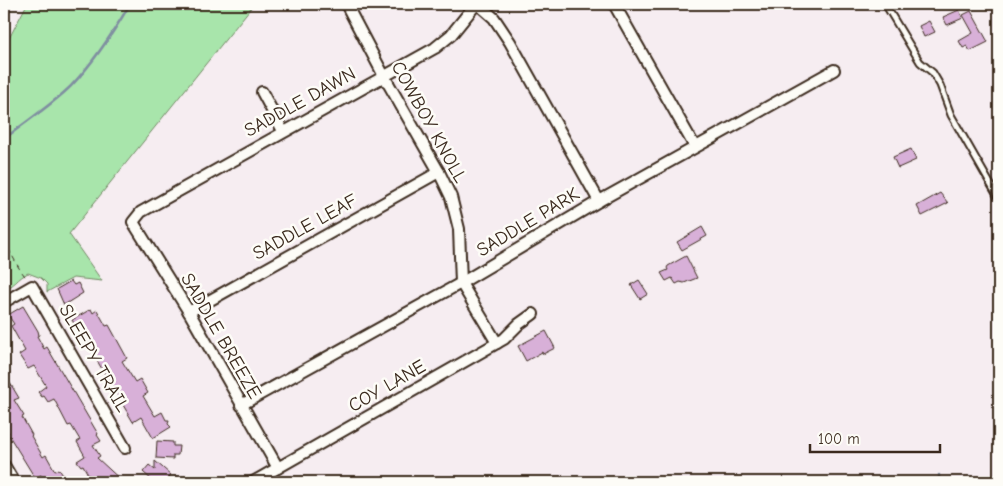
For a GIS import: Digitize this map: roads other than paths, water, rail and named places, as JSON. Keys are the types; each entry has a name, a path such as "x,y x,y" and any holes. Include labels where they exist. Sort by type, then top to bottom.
{"street":[{"name":"COWBOY KNOLL","path":"346,4 451,197 459,229 460,283"},
{"name":"SADDLE DAWN","path":"133,222 142,212 444,42 477,4"},
{"path":"477,4 494,18 510,42 600,201"},
{"path":"614,4 695,147"},
{"name":"SADDLE PARK","path":"241,405 834,70"},
{"path":"262,92 283,131"},
{"name":"SADDLE LEAF","path":"188,312 439,172"},
{"name":"SADDLE BREEZE","path":"133,222 188,312 278,468"},
{"path":"460,283 497,343"},
{"name":"SLEEPY TRAIL","path":"4,302 32,286 125,448"},
{"name":"COY LANE","path":"253,482 504,339 519,324 533,314"},
{"path":"4,465 14,482"}],"lane":[{"path":"885,4 920,62 934,73 951,115 999,199"}],"waterway":[{"path":"4,139 71,86 88,67 130,4"},
{"path":"939,475 939,482"}]}
